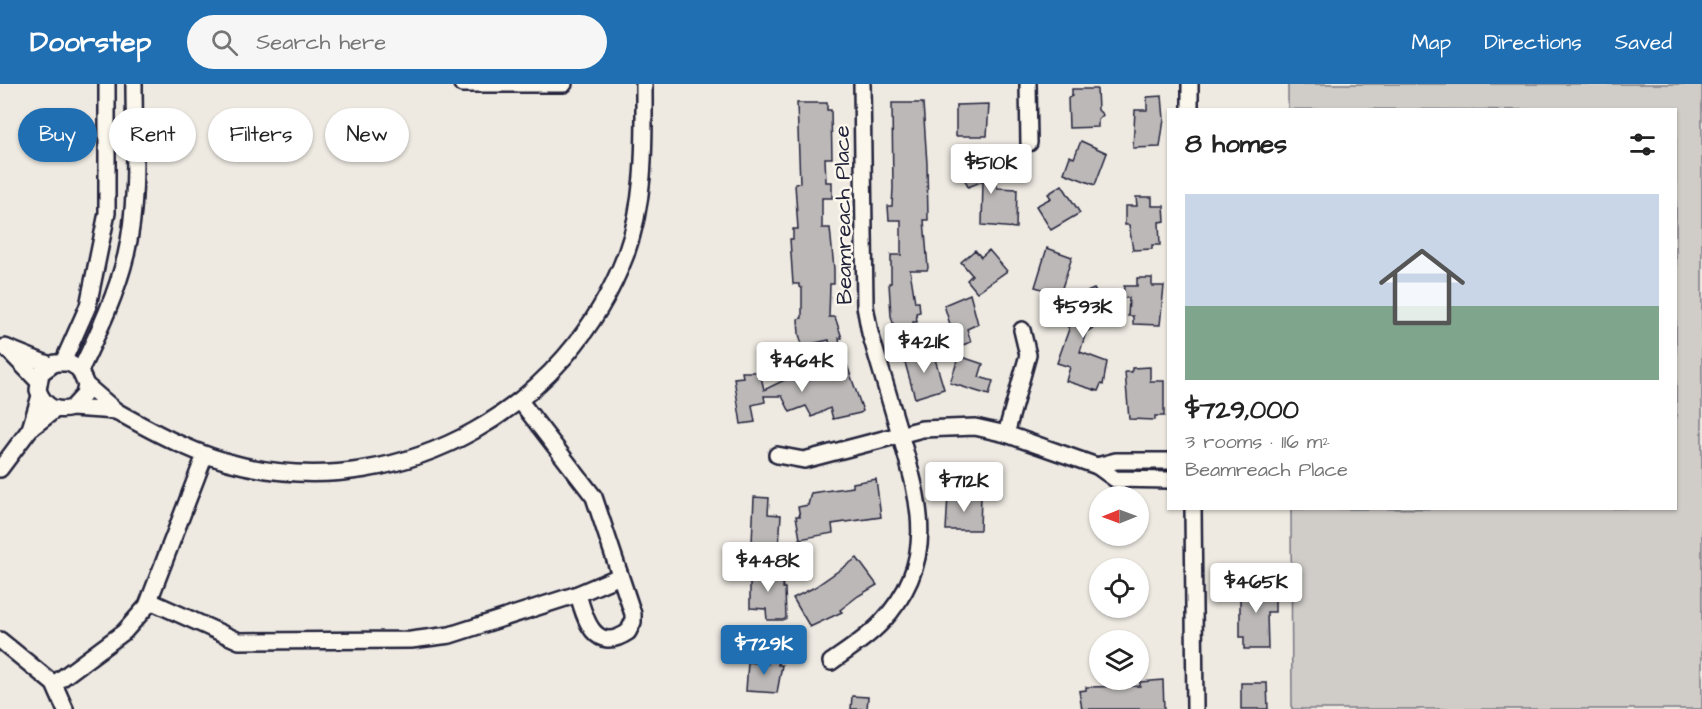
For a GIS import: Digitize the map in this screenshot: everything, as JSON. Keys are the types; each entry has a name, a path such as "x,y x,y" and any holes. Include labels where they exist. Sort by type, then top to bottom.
{"street":[{"path":"30,429 39,388 56,364 88,306 107,213 107,84"},
{"path":"72,408 84,395 83,378 107,315 126,254 133,202 134,84"},
{"path":"462,84 564,84"},
{"path":"3,346 56,364 83,378 116,411 180,445 243,466 289,473 341,473 375,468 413,458 451,444 482,428 520,401 550,375 589,326 615,281 634,225 644,168 644,84"},
{"name":"Beamreach Place","path":"831,662 881,624 895,607 914,567 920,543 918,499 870,333 865,306 862,84"},
{"path":"1028,84 1029,143"},
{"path":"1190,84 1190,108"},
{"path":"1006,434 1028,355 1022,330"},
{"path":"3,346 39,388 45,404 56,409 116,411"},
{"path":"520,401 594,497 633,614 633,622 628,632 621,637 609,640 598,637 591,628 578,594"},
{"path":"0,469 30,429 56,409"},
{"path":"777,454 804,460 922,429 956,426 1006,434 1097,466 1115,479 1167,480"},
{"path":"54,684 124,632 150,601 205,455"},
{"path":"1097,466 1116,460 1167,461"},
{"path":"1193,510 1195,709"},
{"path":"150,601 239,641 411,640 450,635 578,594 620,576"},
{"path":"0,640 54,684 65,709"}],"shaded area":[{"path":"1288,84 1702,84 1702,709 1292,709 1291,510 1677,510 1677,108 1288,108"}],"building":[{"path":"1072,89 1097,89 1098,110 1103,115 1098,120 1098,127 1069,128 1068,98 1072,96"},
{"path":"1162,96 1164,119 1160,147 1133,148 1135,110 1147,110 1147,97"},
{"path":"797,103 827,103 827,110 831,110 832,158 825,158 826,182 832,182 832,198 822,198 822,228 830,228 834,269 834,284 830,284 829,317 835,317 842,338 839,338 840,346 830,348 829,340 802,346 799,334 798,319 802,318 802,288 799,284 793,284 790,239 793,239 793,229 798,229 795,184 800,183"},
{"path":"892,103 923,103 928,220 924,220 928,268 927,270 910,270 915,302 919,302 920,312 916,313 917,322 913,322 914,331 896,334 891,316 889,283 891,283 891,255 901,255 901,220 889,220 888,206 892,206 893,188"},
{"path":"989,104 987,136 956,136 956,105"},
{"path":"1081,141 1107,153 1095,185 1064,173 1070,156 1074,158"},
{"path":"980,155 998,188 1017,189 1016,228 982,225 983,181 968,187 958,164"},
{"path":"1062,185 1080,213 1051,230 1036,206 1051,198 1048,194"},
{"path":"1136,197 1152,197 1152,206 1164,206 1165,221 1159,222 1160,245 1152,245 1152,249 1133,250 1129,225 1125,225 1125,206 1137,206"},
{"path":"1047,248 1072,257 1060,294 1035,287"},
{"path":"975,250 981,257 989,250 1007,271 977,292 967,280 972,275 961,262"},
{"path":"1137,278 1152,278 1152,286 1164,286 1160,325 1133,324 1133,316 1128,316 1129,298 1123,298 1124,286 1137,286"},
{"path":"1094,289 1111,317 1086,332 1080,352 1107,362 1103,385 1101,384 1098,391 1066,381 1070,367 1057,363 1069,329 1056,305"},
{"path":"970,294 978,324 967,329 971,342 957,347 944,305"},
{"path":"932,349 944,389 915,398 904,359"},
{"path":"959,356 983,364 979,377 993,381 989,395 950,383"},
{"path":"847,365 863,411 860,413 833,419 830,408 812,417 806,406 790,412 782,396 764,396 765,402 752,405 755,422 741,424 734,378 743,377 742,372 760,372 764,390 805,370 809,377"},
{"path":"1150,367 1150,381 1164,381 1164,416 1155,416 1155,420 1129,419 1125,372 1132,372 1132,368"},
{"path":"876,479 881,517 832,524 833,533 800,539 796,516 800,516 798,507 808,505 811,493 853,487 853,483"},
{"path":"948,495 981,495 980,530 946,530"},
{"path":"754,497 769,498 768,514 781,515 779,546 761,546 761,543 752,543"},
{"path":"857,558 877,585 858,596 840,610 842,612 810,627 793,598 815,587"},
{"path":"772,567 772,572 781,572 783,588 785,588 786,618 783,620 767,620 766,609 750,608 750,573 758,573 758,568"},
{"path":"1240,582 1261,582 1261,587 1275,587 1275,612 1267,612 1268,649 1244,649 1244,637 1240,637"},
{"path":"768,658 779,658 778,665 782,665 777,693 746,691 748,662 768,664"},
{"path":"1163,680 1164,709 1082,709 1079,691 1086,690 1086,687 1089,687 1089,690 1149,690 1149,681"},
{"path":"1241,683 1267,683 1268,709 1241,709"},
{"path":"852,696 868,697 867,709 851,709"}]}
